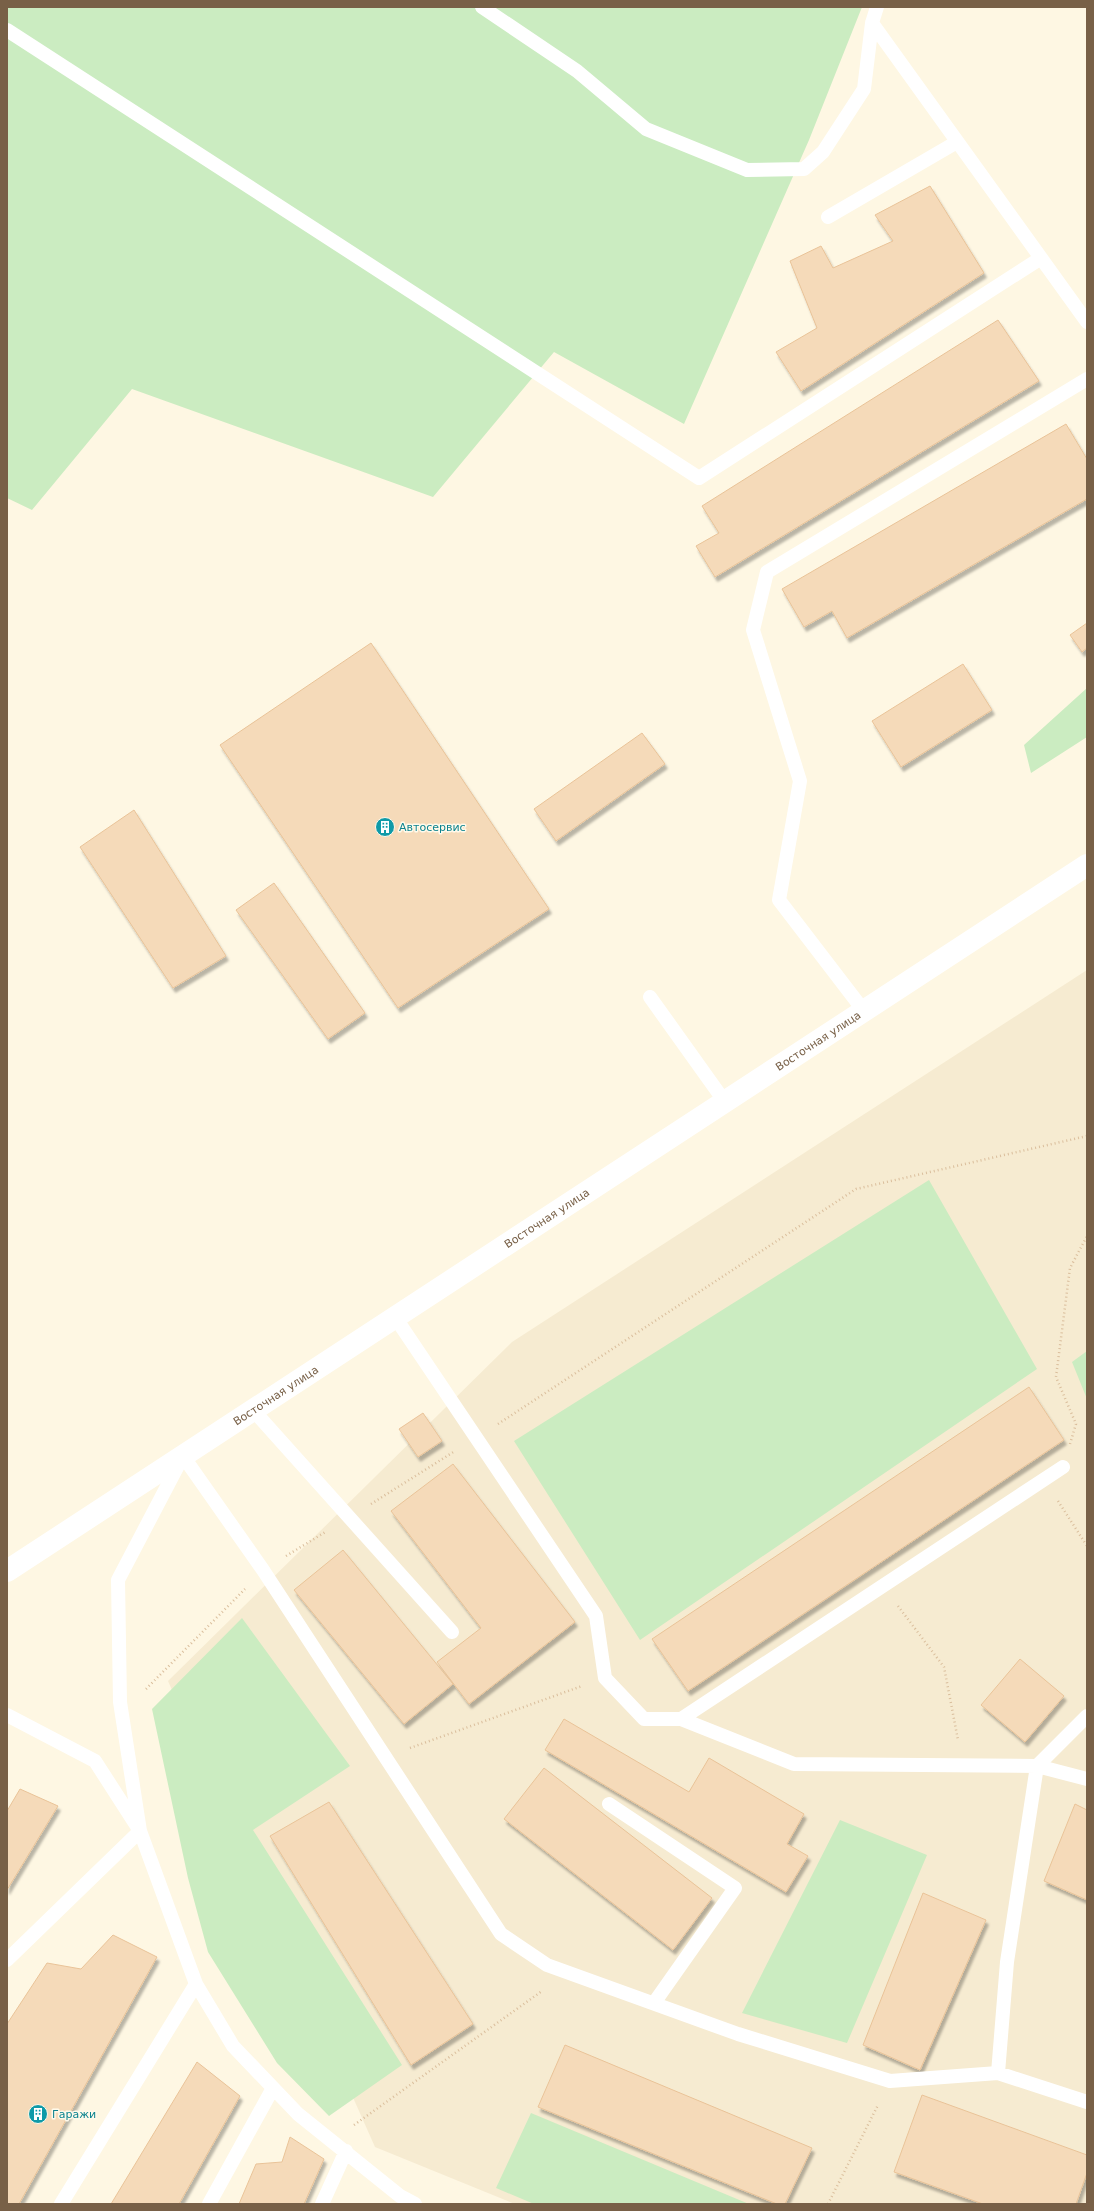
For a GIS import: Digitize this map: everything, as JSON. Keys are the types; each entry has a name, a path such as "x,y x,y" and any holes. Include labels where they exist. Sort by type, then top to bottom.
{"main road":[{"name":"Восточная улица","path":"7,1571 1087,865"}],"lane":[{"path":"482,7 577,71 646,129 747,170 804,169 823,152 864,89 872,23 876,7"},
{"path":"872,23 1087,322"},
{"path":"7,30 699,478 1041,258"},
{"path":"828,217 958,142"},
{"path":"864,1011 779,900 800,780 753,630 767,572 1087,379"},
{"path":"650,997 725,1102"},
{"path":"395,1318 596,1616 605,1678 644,1719 681,1720 794,1764 1036,1766 1087,1779"},
{"path":"253,1410 452,1632"},
{"path":"415,2204 400,2196 346,2151 298,2114 233,2046 196,1984 140,1831 120,1702 118,1580 183,1456 263,1570 500,1934 547,1965 738,2034 890,2081 998,2073 1087,2102"},
{"path":"681,1720 1063,1467"},
{"path":"7,1715 95,1761 140,1831"},
{"path":"998,2073 1007,1962 1036,1766 1087,1716"},
{"path":"1036,1766 1087,1728"},
{"path":"609,1804 735,1888 654,2003"},
{"path":"7,1960 140,1831"},
{"path":"61,2204 196,1984"},
{"path":"209,2204 273,2088"},
{"path":"322,2204 346,2151"}],"path":[{"path":"122,1714 263,1570 476,1438 856,1189 1087,1136"},
{"path":"1063,1467 1076,1424 1056,1377 1070,1268 1087,1236"},
{"path":"1043,1479 1087,1546"},
{"path":"883,1586 944,1667 962,1766"},
{"path":"385,1757 605,1678"},
{"path":"332,2140 568,1972"},
{"path":"828,2204 890,2081"}],"shaded area":[{"path":"1087,970 1087,2204 515,2204 375,2147 168,1681 512,1342"}],"green space":[{"path":"7,7 862,7 809,140 684,424 554,352 433,497 132,389 32,510 7,498"},
{"path":"1087,688 1087,737 1031,773 1024,745"},
{"path":"929,1180 1037,1369 640,1640 514,1441"},
{"path":"1087,1351 1087,1399 1072,1362"},
{"path":"242,1618 350,1766 253,1830 402,2065 329,2116 277,2063 208,1952 188,1878 152,1709"},
{"path":"840,1820 927,1855 847,2043 742,2013"},
{"path":"531,2113 749,2204 534,2204 496,2188"}],"building":[{"path":"930,186 984,273 801,391 776,352 817,328 790,261 821,246 833,268 893,241 875,215"},
{"path":"998,320 1039,381 715,577 696,546 719,533 702,506"},
{"path":"1066,424 1087,459 1087,499 847,638 832,611 804,627 782,589"},
{"path":"1087,623 1087,648 1082,652 1070,635"},
{"name":"Автосервис","path":"371,643 549,909 398,1008 220,745"},
{"path":"963,664 992,710 901,767 872,721"},
{"path":"642,733 665,764 556,841 534,809"},
{"path":"134,810 226,956 173,988 80,847"},
{"path":"274,883 365,1013 328,1039 236,910"},
{"path":"1029,1387 1064,1440 688,1691 652,1639"},
{"path":"423,1413 442,1441 418,1457 399,1429"},
{"path":"453,1464 575,1622 469,1704 437,1662 481,1628 391,1511"},
{"path":"343,1550 453,1684 404,1724 294,1590"},
{"path":"1020,1659 1064,1696 1025,1742 981,1705"},
{"path":"564,1719 689,1792 709,1758 804,1814 787,1844 808,1856 786,1892 545,1750"},
{"path":"544,1768 712,1898 673,1950 504,1819"},
{"path":"20,1789 58,1806 7,1890 7,1811"},
{"path":"329,1802 473,2024 411,2065 270,1836"},
{"path":"1075,1804 1087,1810 1087,1900 1044,1881"},
{"path":"923,1893 986,1920 920,2070 863,2045"},
{"name":"Гаражи","path":"113,1935 157,1957 19,2204 7,2204 7,2024 47,1963 81,1969"},
{"path":"565,2045 812,2148 785,2204 777,2204 538,2107"},
{"path":"197,2062 240,2096 179,2204 111,2204"},
{"path":"922,2095 1087,2155 1087,2173 1076,2204 983,2204 894,2172"},
{"path":"290,2137 324,2159 304,2204 239,2204 256,2164 282,2162"}],"place":[{"name":"Автосервис","path":"385,827"},
{"name":"Гаражи","path":"38,2114"}]}
